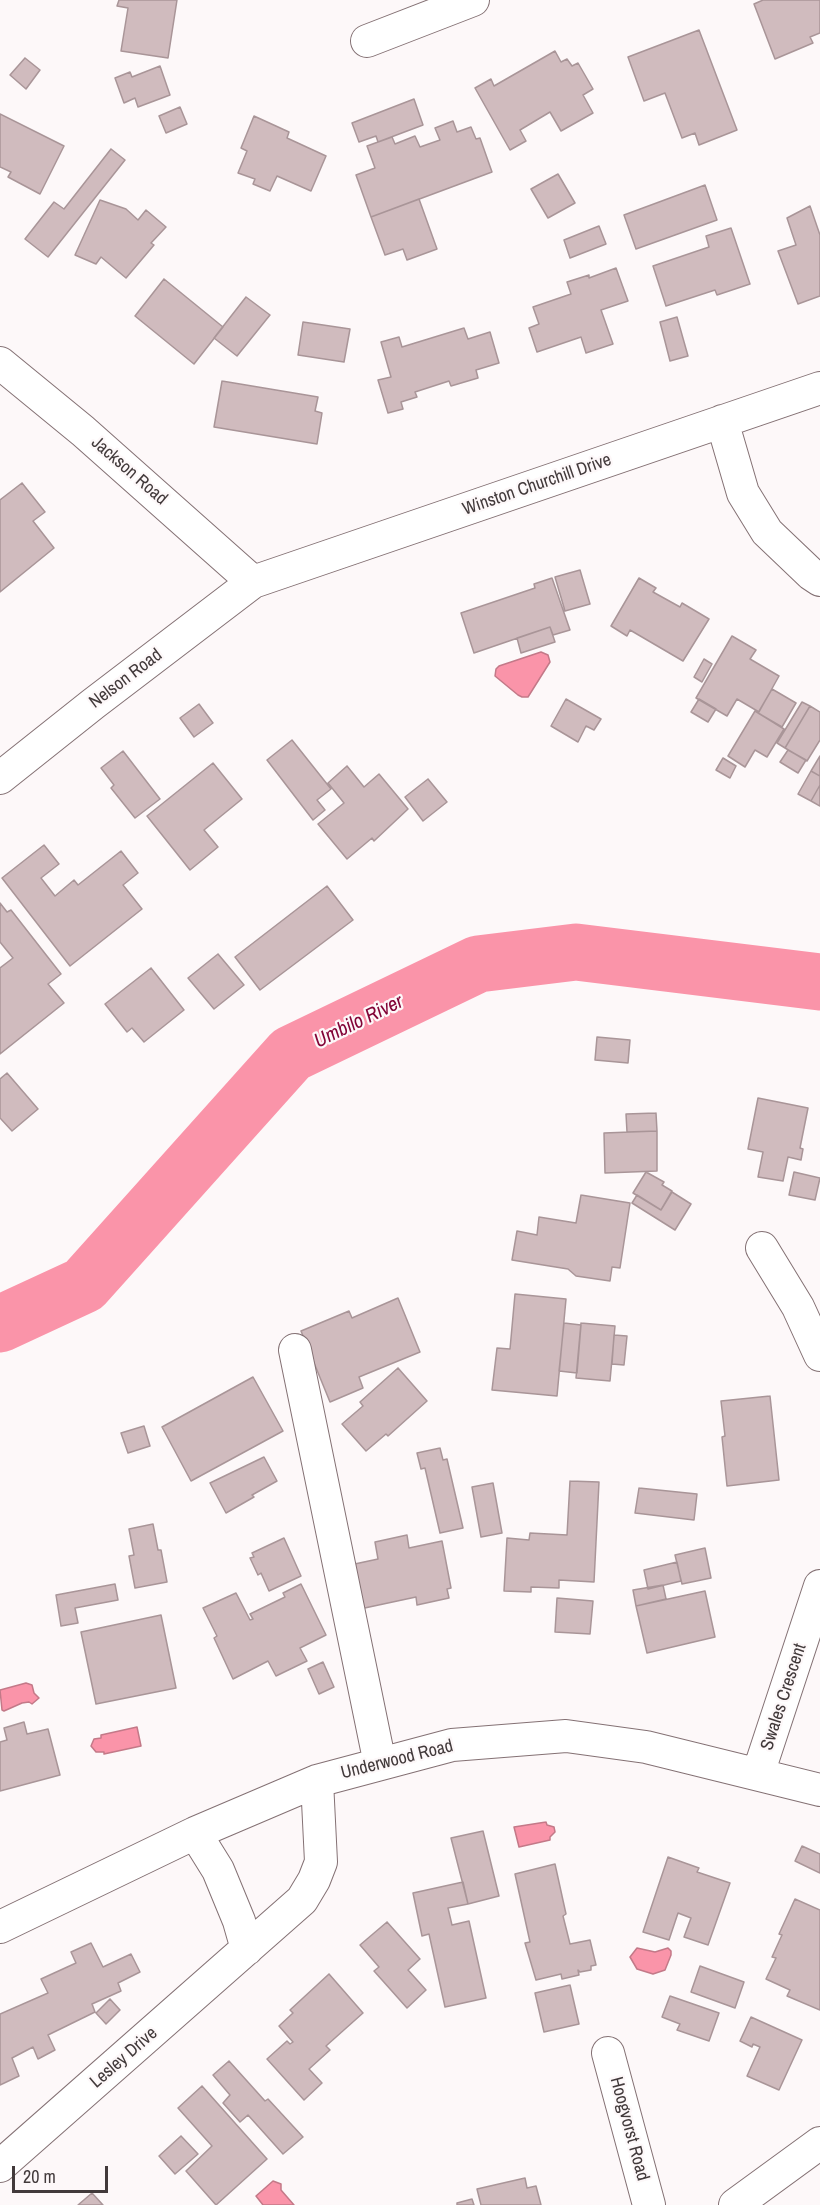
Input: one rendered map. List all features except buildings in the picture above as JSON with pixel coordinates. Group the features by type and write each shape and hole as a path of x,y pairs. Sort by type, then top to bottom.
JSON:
{"street":[{"path":"367,41 473,0"},
{"name":"Jackson Road","path":"0,363 83,431 254,582"},
{"name":"Winston Churchill Drive","path":"254,582 820,388"},
{"path":"722,422 743,494 767,532 820,580"},
{"name":"Nelson Road","path":"0,778 254,582"},
{"path":"762,1248 798,1307 820,1354"},
{"path":"295,1350 380,1764"},
{"name":"Swales Crescent","path":"758,1774 820,1586"},
{"name":"Underwood Road","path":"0,1927 195,1833 317,1781 453,1745 566,1736 646,1747 820,1790"},
{"name":"Lesley Drive","path":"0,2166 248,1950 302,1900 321,1862 317,1781"},
{"path":"195,1833 218,1870 248,1950"},
{"name":"Hoogvorst Road","path":"608,2053 649,2205"},
{"path":"735,2205 820,2143"}],"shaded area":[{"path":"541,652 548,655 550,662 528,697 518,695 495,676 499,666"},
{"path":"26,1683 32,1685 34,1693 39,1698 32,1704 22,1703 2,1710 0,1690"},
{"path":"137,1727 141,1746 104,1754 104,1752 96,1752 91,1746 94,1739 101,1738 101,1735"},
{"path":"546,1822 547,1825 554,1827 555,1832 550,1840 519,1847 514,1827"},
{"path":"637,1948 655,1952 668,1948 671,1955 665,1970 653,1974 637,1969 630,1957"},
{"path":"273,2181 281,2184 281,2190 294,2205 263,2205 256,2196"}],"waterway":[{"name":"Umbilo River","path":"0,1324 84,1285 291,1054 478,964 576,952 820,982"}]}
